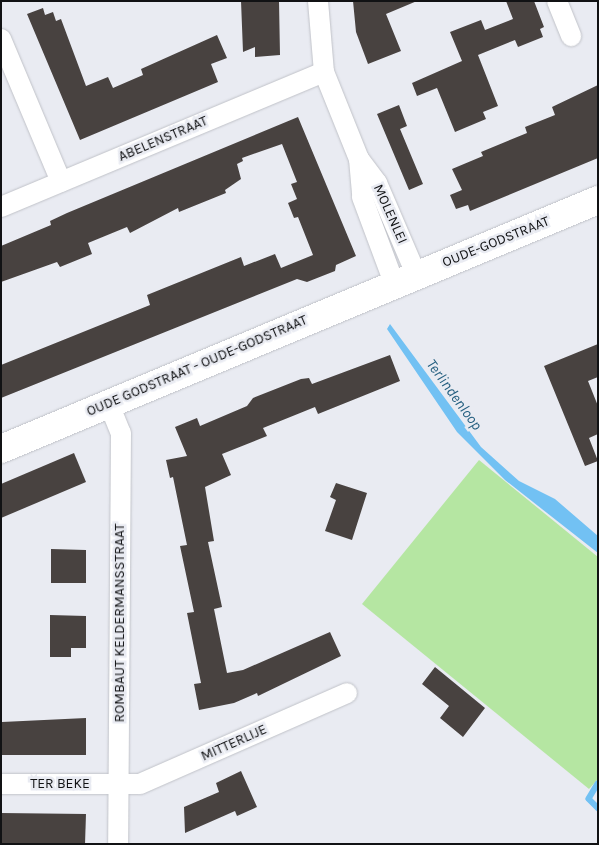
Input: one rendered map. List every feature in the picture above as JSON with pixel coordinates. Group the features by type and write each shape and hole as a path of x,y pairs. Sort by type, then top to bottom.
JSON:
{"street":[{"name":"MOLENLEI","path":"318,1 324,72 359,159 377,183 405,278"},
{"path":"557,1 571,36"},
{"path":"1,40 61,182"},
{"name":"ABELENSTRAAT","path":"1,207 324,72"},
{"name":"OUDE-GODSTRAAT","path":"405,278 598,200"},
{"name":"OUDE GODSTRAAT - OUDE-GODSTRAAT","path":"1,448 405,278"},
{"name":"ROMBAUT KELDERMANSSTRAAT","path":"109,404 121,433 118,844"},
{"name":"MITTERLIJE","path":"118,784 140,784 347,693"},
{"name":"TER BEKE","path":"1,784 118,784"}],"green space":[{"path":"479,460 598,557 598,779 589,789 362,604"}],"water":[{"path":"390,324 481,447 519,481 555,499 598,536 598,553 505,480 457,432 387,329"}],"building":[{"path":"241,1 279,1 280,55 255,57 255,47 243,52"},
{"path":"353,1 417,1 386,14 401,51 368,64 356,32"},
{"path":"506,1 534,1 544,27 540,29 543,37 518,47 515,40 478,55 498,106 483,112 486,119 455,132 437,88 417,96 412,83 462,61 450,32 481,20 485,30 513,19"},
{"path":"43,8 45,15 53,12 56,21 61,19 86,86 108,77 113,88 143,75 141,69 217,35 227,58 211,64 218,82 80,140 27,14"},
{"path":"598,85 598,158 470,211 468,205 456,209 450,195 462,190 452,169 483,156 481,152 527,133 525,127 555,115 552,107"},
{"path":"399,105 407,126 400,129 423,184 409,190 377,114"},
{"path":"298,117 356,256 336,265 335,271 307,282 297,279 1,398 1,365 150,305 147,295 241,257 244,266 275,254 281,268 313,255 298,217 294,218 288,203 297,199 291,184 297,182 282,144 242,158 243,161 237,164 241,179 225,190 226,193 179,212 178,208 130,233 127,227 88,243 92,254 60,267 57,262 1,282 1,246 51,225 50,221 67,213"},
{"path":"598,344 598,377 588,381 598,406 598,434 589,438 598,461 585,466 544,366"},
{"path":"390,355 400,381 318,414 315,407 263,428 267,436 222,454 231,475 205,487 214,541 208,542 222,607 214,609 227,673 243,670 330,632 341,656 258,696 257,693 234,703 199,710 194,684 201,683 187,613 194,612 180,546 187,545 173,477 170,478 166,460 187,456 175,427 197,418 200,426 247,406 253,398 301,379 309,378 312,384"},
{"path":"74,453 86,482 1,518 1,484"},
{"path":"336,483 367,493 352,540 325,531 336,500 330,497"},
{"path":"51,549 86,550 86,583 51,583"},
{"path":"50,615 86,616 86,648 71,648 71,657 50,657"},
{"path":"435,667 485,708 463,737 440,718 449,706 422,684"},
{"path":"86,718 86,755 2,755 2,722"},
{"path":"241,771 257,807 237,816 235,811 185,833 184,807 219,792 216,783"},
{"path":"1,813 86,814 85,844 1,844"}],"waterway":[{"path":"598,784 589,799 598,808"}],"water label":[{"name":"Terlindenloop","path":"454,395"}]}
